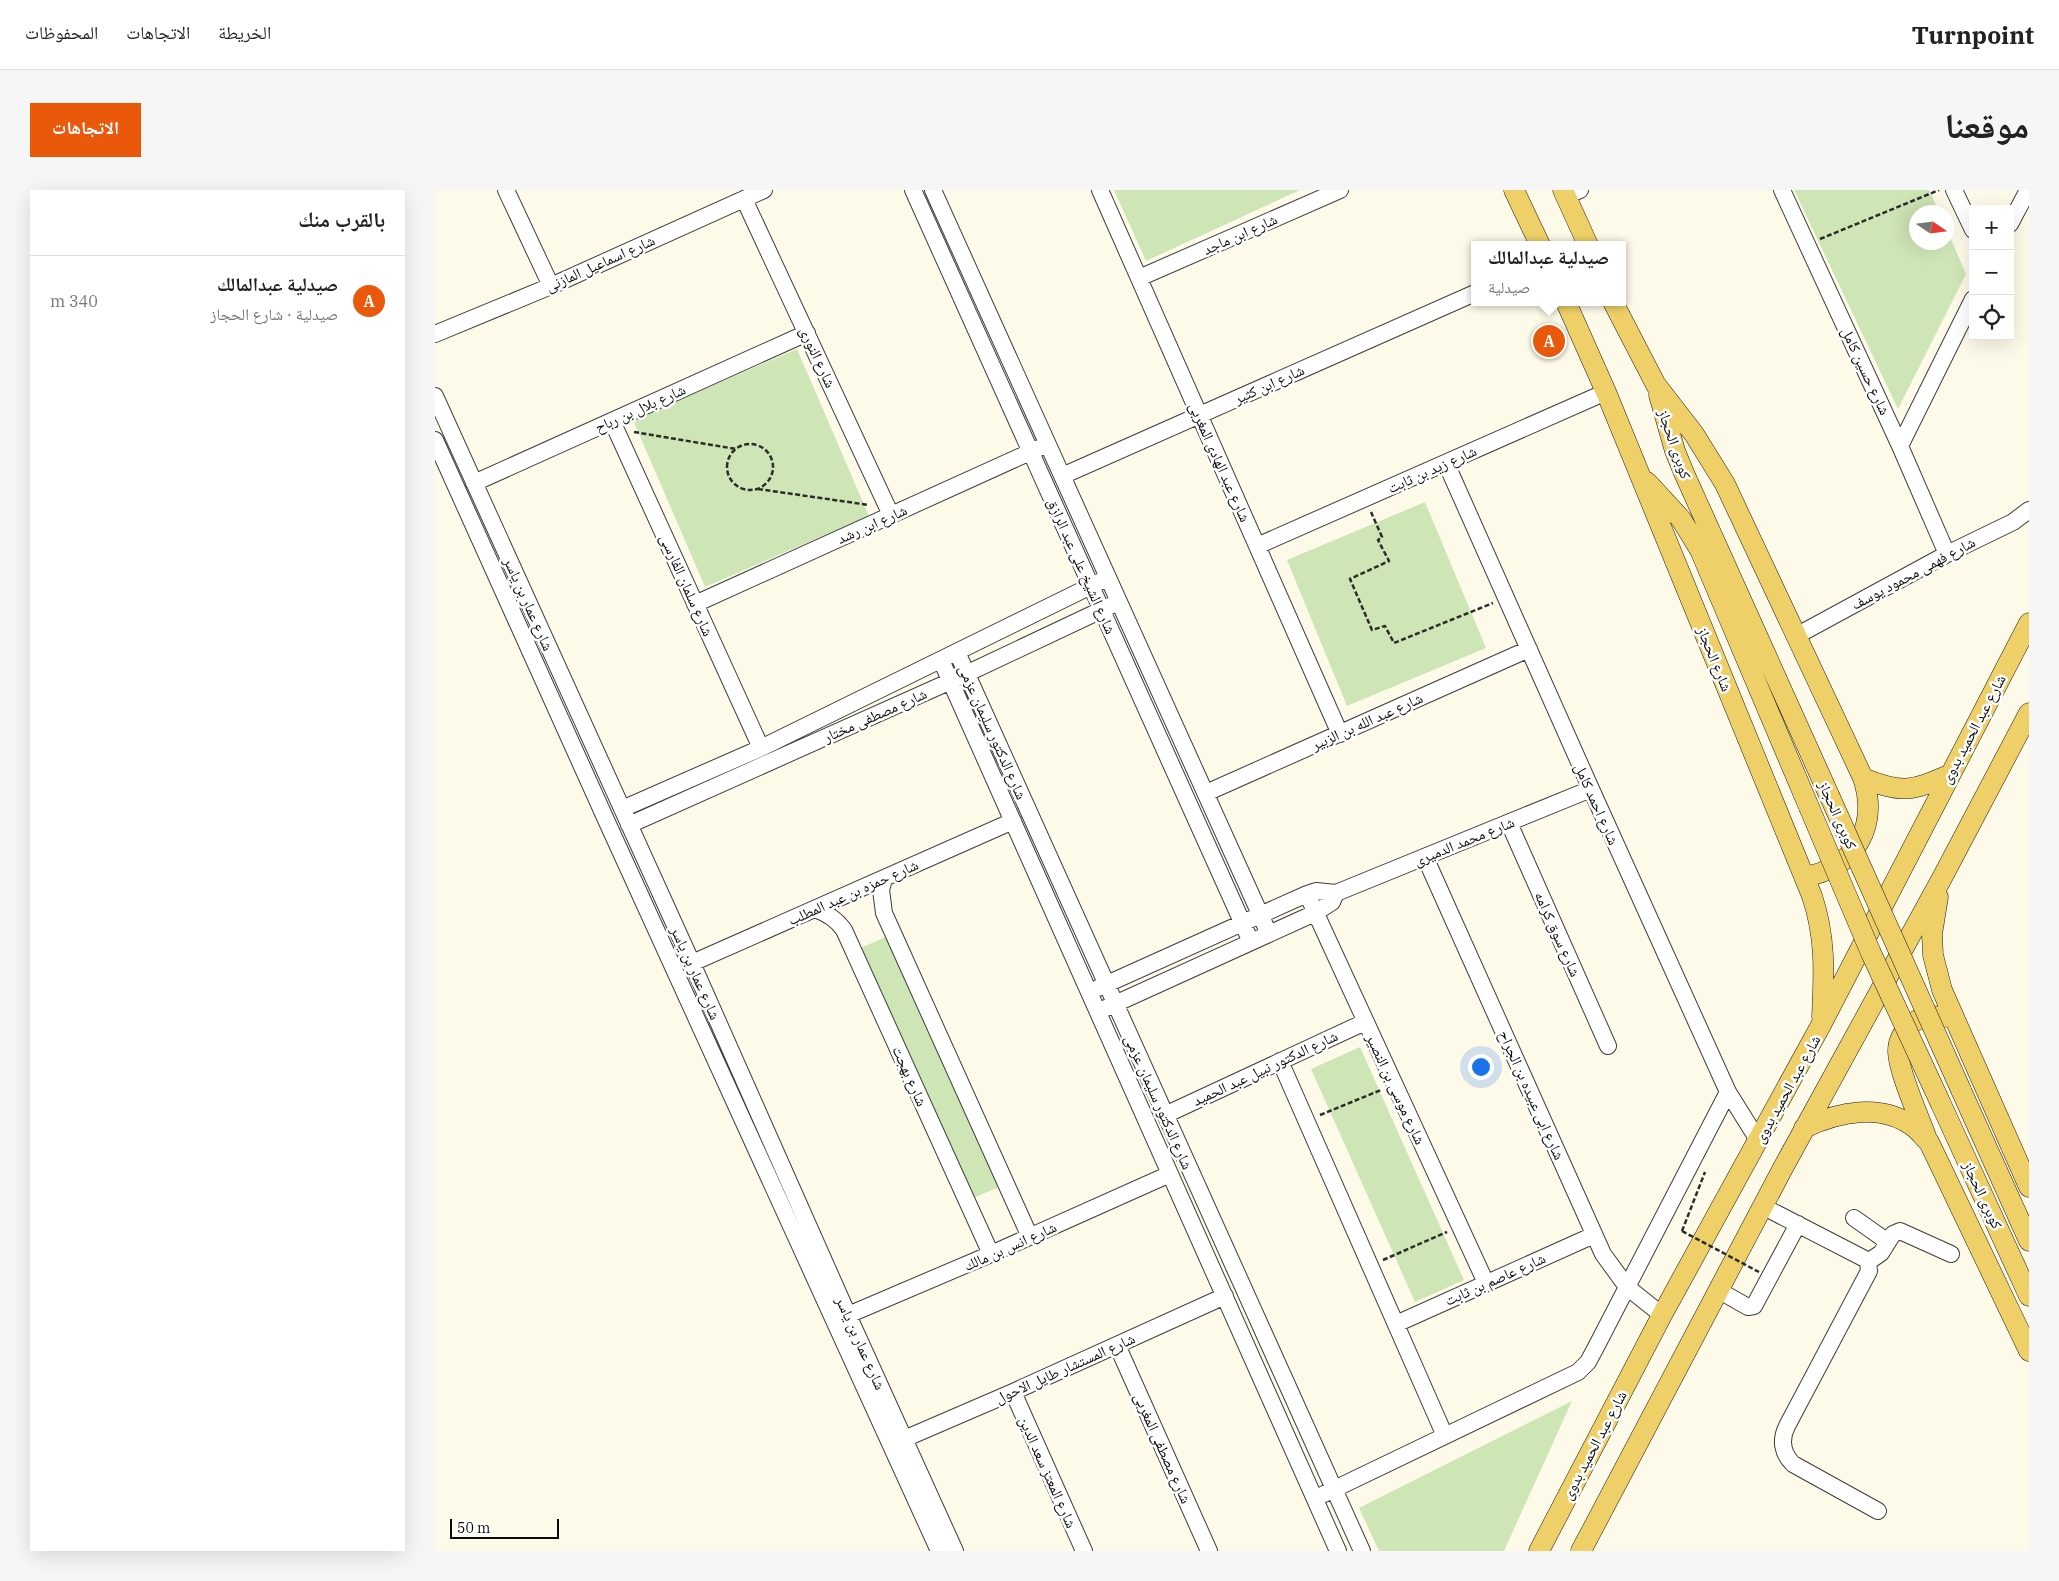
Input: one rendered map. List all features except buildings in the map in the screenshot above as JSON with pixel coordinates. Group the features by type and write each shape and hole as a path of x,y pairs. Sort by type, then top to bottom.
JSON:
{"main road":[{"path":"1514,190 1538,241"},
{"path":"1570,192 1587,241"},
{"name":"شارع الحجاز","path":"1568,306 1606,392 1819,916 1823,936 1824,957 1821,1025"},
{"path":"1615,306 1656,385 1694,434 1725,484 1863,778 1868,798 1868,818 1859,843 1851,854 1829,870 1804,877"},
{"name":"كوبرى الحجاز","path":"1656,385 1675,451 1687,480 2029,1241"},
{"name":"كوبرى الحجاز","path":"1640,475 1677,514 1700,550 1871,953 2029,1296"},
{"name":"شارع عبد الحميد بدوى","path":"1539,1551 1662,1315 1821,1025 2029,623"},
{"path":"1581,1551 1762,1206 1942,878 2029,713"},
{"path":"1863,778 1891,789 1911,789 1949,775"},
{"path":"1942,878 1935,915 1933,954 1942,990 2029,1188"},
{"path":"1955,1022 1937,1016 1921,1018 1908,1028 1900,1042 1899,1059 1929,1142 2029,1351"},
{"path":"1804,1128 1844,1113 1874,1113 1902,1121 1915,1128 1929,1142"}],"street":[{"path":"506,190 551,286"},
{"name":"شارع اسماعيل المازنى","path":"435,334 551,286 763,190"},
{"name":"شارع الشيخ على عبد الرازق","path":"913,190 1251,942"},
{"name":"شارع الشيخ على عبد الرازق","path":"933,190 1269,934"},
{"name":"شارع عبد الهادى المغربى","path":"1100,190 1340,734"},
{"name":"شارع ابن ماجد","path":"1139,278 1322,194 1340,190"},
{"name":"شارع حسين كامل","path":"1782,190 1900,446 1947,554"},
{"path":"1954,190 1969,222"},
{"path":"2014,216 2028,190"},
{"name":"شارع النورى","path":"745,198 890,511"},
{"name":"شارع ابن كثير","path":"1062,476 1471,295"},
{"path":"1900,446 1969,307"},
{"name":"شارع بلال بن رباح","path":"473,483 614,425 807,333"},
{"name":"شارع زيد بن ثابت","path":"1257,546 1606,392"},
{"name":"شارع عمار بن ياسر","path":"435,396 693,963 848,1315 955,1551"},
{"name":"شارع سلمان الفارسى","path":"614,425 761,748"},
{"name":"شارع عمار بن ياسر","path":"435,440 939,1551"},
{"name":"شارع ابن رشد","path":"695,604 890,511 1048,444"},
{"name":"شارع احمد كامل","path":"1446,463 1728,1092 1759,1140"},
{"name":"شارع فهمى محمود يوسف","path":"1796,636 1947,554 2013,522 2029,510"},
{"name":"شارع مصطفى مختار","path":"622,808 761,748 1108,578"},
{"name":"شارع مصطفى مختار","path":"629,825 967,674 1119,602"},
{"name":"شارع عبد الله بن الزبير","path":"1206,793 1529,649"},
{"name":"شارع الدكتور سليمان عزمى","path":"957,652 1362,1551"},
{"name":"شارع الدكتور سليمان عزمى","path":"941,660 1338,1551"},
{"name":"شارع محمد الدميرى","path":"1089,992 1307,894 1316,891 1336,893 1591,789"},
{"name":"شارع حمزه بن عبد المطلب","path":"693,963 1013,821"},
{"name":"شارع سوق كرامه","path":"1509,823 1608,1046"},
{"name":"شارع ابى عبيده بن الجراح","path":"1425,857 1595,1235 1614,1271 1627,1287 1662,1315"},
{"path":"884,878 881,890 884,913 1030,1237"},
{"name":"شارع محمد الدميرى","path":"1098,1012 1315,913 1332,902 1336,893"},
{"name":"شارع موسى بن النصير","path":"1307,894 1486,1284"},
{"name":"شارع بهجت","path":"815,909 827,913 837,920 844,930 991,1254"},
{"name":"شارع الدكتور نبيل عبد الحميد","path":"1165,1115 1365,1022"},
{"path":"1280,1061 1445,1436"},
{"path":"1315,1499 1578,1372 1588,1362 1595,1350 1728,1092"},
{"name":"شارع انس بن مالك","path":"848,1315 1171,1174"},
{"path":"1762,1206 1868,1262 1869,1271 1787,1426 1782,1439 1785,1453 1793,1464 1878,1511"},
{"path":"1854,1218 1888,1242"},
{"path":"1718,1290 1748,1307 1754,1306 1798,1224"},
{"path":"1868,1262 1878,1256 1893,1234 1899,1231 1951,1254"},
{"name":"شارع عاصم بن ثابت","path":"1396,1324 1595,1235"},
{"name":"شارع المستشار طايل الاحول","path":"904,1439 1225,1296"},
{"name":"شارع مصطفى المغربى","path":"1117,1345 1209,1551"},
{"name":"شارع المعتز سعد الدين","path":"1013,1392 1084,1551"}],"path":[{"path":"1807,244 1939,190"},
{"path":"614,425 736,449"},
{"path":"758,489 769,480 773,466 772,459 768,453 757,445 743,445 736,449 728,460 728,474 737,486 751,490 758,489 890,511"},
{"path":"1365,499 1382,537 1379,540 1389,560 1351,579 1372,630 1385,626 1394,642 1506,598"},
{"path":"1306,1121 1394,1084"},
{"path":"1698,1189 1682,1231 1759,1272"},
{"path":"1370,1266 1460,1226"}],"green space":[{"path":"1114,190 1300,190 1146,261"},
{"path":"1794,190 1929,190 1936,205 1909,205 1909,250 1954,250 1954,246 1966,274 1898,409"},
{"path":"797,349 869,516 705,587 633,420"},
{"path":"1425,502 1486,648 1347,706 1287,560"},
{"path":"891,935 999,1187 969,1200 860,948"},
{"path":"1360,1047 1464,1280 1415,1302 1311,1069"},
{"path":"1572,1401 1504,1551 1379,1551 1359,1508"}],"place":[{"name":"صيدلية عبدالمالك","path":"1549,341"}]}
